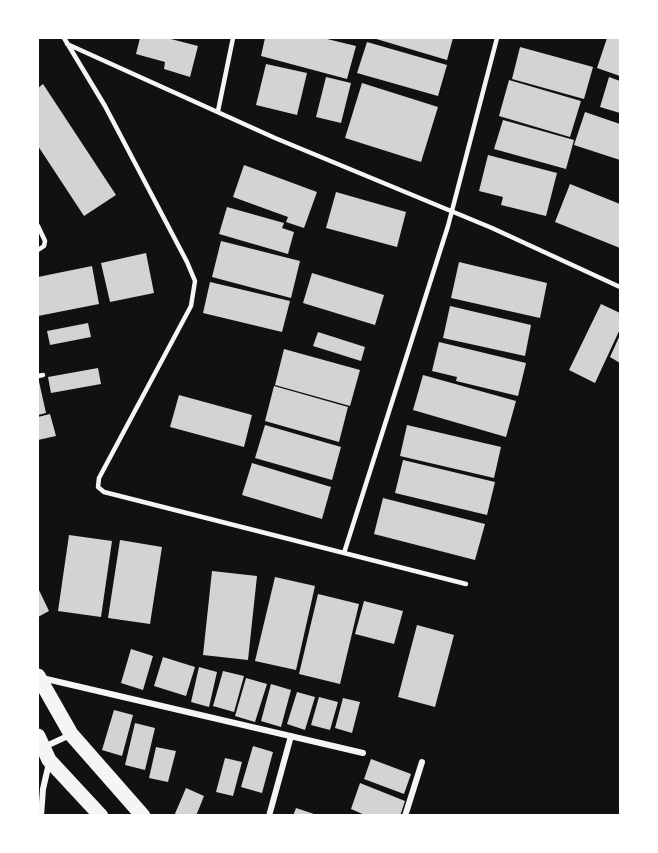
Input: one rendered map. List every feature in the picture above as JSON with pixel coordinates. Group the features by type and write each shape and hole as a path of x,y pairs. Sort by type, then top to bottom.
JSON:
{"main road":[{"path":"38,677 70,735 144,816"},
{"path":"42,748 101,816"}],"street":[{"path":"38,677 363,753"},
{"path":"41,816 42,748 70,735"},
{"path":"269,816 291,736"},
{"path":"405,816 422,762"}],"lane":[{"path":"64,38 105,106 195,281 191,306 99,478 98,487 104,492 466,584"},
{"path":"219,111 233,38"},
{"path":"344,553 452,212 497,38"},
{"path":"67,44 219,111 274,138 452,212 621,288"},
{"path":"38,226 45,242 38,250"}],"building":[{"path":"140,38 167,38 198,46 190,77 164,69 165,62 136,54"},
{"path":"265,38 323,38 356,46 347,79 261,56"},
{"path":"373,38 453,38 447,60"},
{"path":"607,38 620,38 620,76 597,68"},
{"path":"367,42 447,65 438,96 357,73"},
{"path":"520,47 593,67 584,99 512,79"},
{"path":"266,64 307,73 297,115 256,105"},
{"path":"326,77 351,83 341,123 316,117"},
{"path":"609,77 620,81 620,113 600,107"},
{"path":"509,80 581,101 570,137 499,116"},
{"path":"362,83 438,107 421,162 345,138"},
{"path":"43,84 116,195 84,216 38,146 38,88"},
{"path":"585,112 620,124 620,160 574,145"},
{"path":"503,120 574,140 566,169 494,149"},
{"path":"488,155 557,173 546,216 501,205 503,197 479,191"},
{"path":"244,165 317,192 304,228 286,222 288,217 233,197"},
{"path":"570,184 620,204 620,248 555,222"},
{"path":"336,192 406,212 397,247 326,228"},
{"path":"227,207 284,223 282,228 294,232 288,254 219,234"},
{"path":"221,241 300,261 291,298 212,277"},
{"path":"146,253 154,293 110,302 101,263"},
{"path":"459,262 547,283 540,318 451,298"},
{"path":"92,266 99,304 38,316 38,277"},
{"path":"312,273 384,295 375,325 303,303"},
{"path":"210,282 290,301 282,332 203,313"},
{"path":"601,304 620,313 620,329 595,383 569,370"},
{"path":"450,306 531,325 525,356 443,338"},
{"path":"88,323 91,337 50,345 47,331"},
{"path":"318,332 365,347 361,361 313,346"},
{"path":"620,335 620,363 610,357"},
{"path":"439,342 526,363 518,396 456,381 457,377 432,371"},
{"path":"284,349 360,370 350,406 275,385"},
{"path":"98,368 101,384 51,393 48,377"},
{"path":"423,375 516,401 506,437 413,410"},
{"path":"38,377 46,413 38,415"},
{"path":"274,386 348,407 339,442 265,421"},
{"path":"179,395 252,415 244,447 170,427"},
{"path":"50,414 56,436 38,440 38,417"},
{"path":"265,425 341,447 332,480 255,458"},
{"path":"407,425 501,447 494,478 400,456"},
{"path":"403,460 495,482 487,515 395,493"},
{"path":"252,463 331,487 322,519 242,495"},
{"path":"383,498 485,524 475,560 374,534"},
{"path":"69,535 112,541 101,617 58,611"},
{"path":"120,540 162,547 150,624 108,618"},
{"path":"212,571 257,576 248,660 203,655"},
{"path":"275,577 315,586 296,670 255,661"},
{"path":"38,588 49,611 38,617"},
{"path":"318,594 359,604 340,684 299,674"},
{"path":"364,601 403,611 394,644 355,634"},
{"path":"417,625 454,635 435,707 398,697"},
{"path":"131,649 153,656 143,690 121,683"},
{"path":"163,657 195,667 186,696 154,686"},
{"path":"199,667 217,672 209,707 191,702"},
{"path":"223,671 244,676 234,712 213,706"},
{"path":"246,678 267,684 255,722 235,716"},
{"path":"271,684 291,690 281,727 261,721"},
{"path":"297,692 315,697 305,730 287,724"},
{"path":"319,697 338,702 330,730 311,725"},
{"path":"343,698 360,702 352,733 335,728"},
{"path":"114,710 133,715 122,756 102,750"},
{"path":"135,723 155,728 145,770 125,765"},
{"path":"253,746 273,752 262,793 241,787"},
{"path":"156,747 176,751 168,782 149,778"},
{"path":"225,758 242,762 233,796 216,792"},
{"path":"371,759 411,774 404,794 364,779"},
{"path":"360,783 405,801 400,816 367,816 351,809"},
{"path":"186,788 204,796 196,816 174,816"},
{"path":"296,808 317,815 317,816 293,816"}]}
